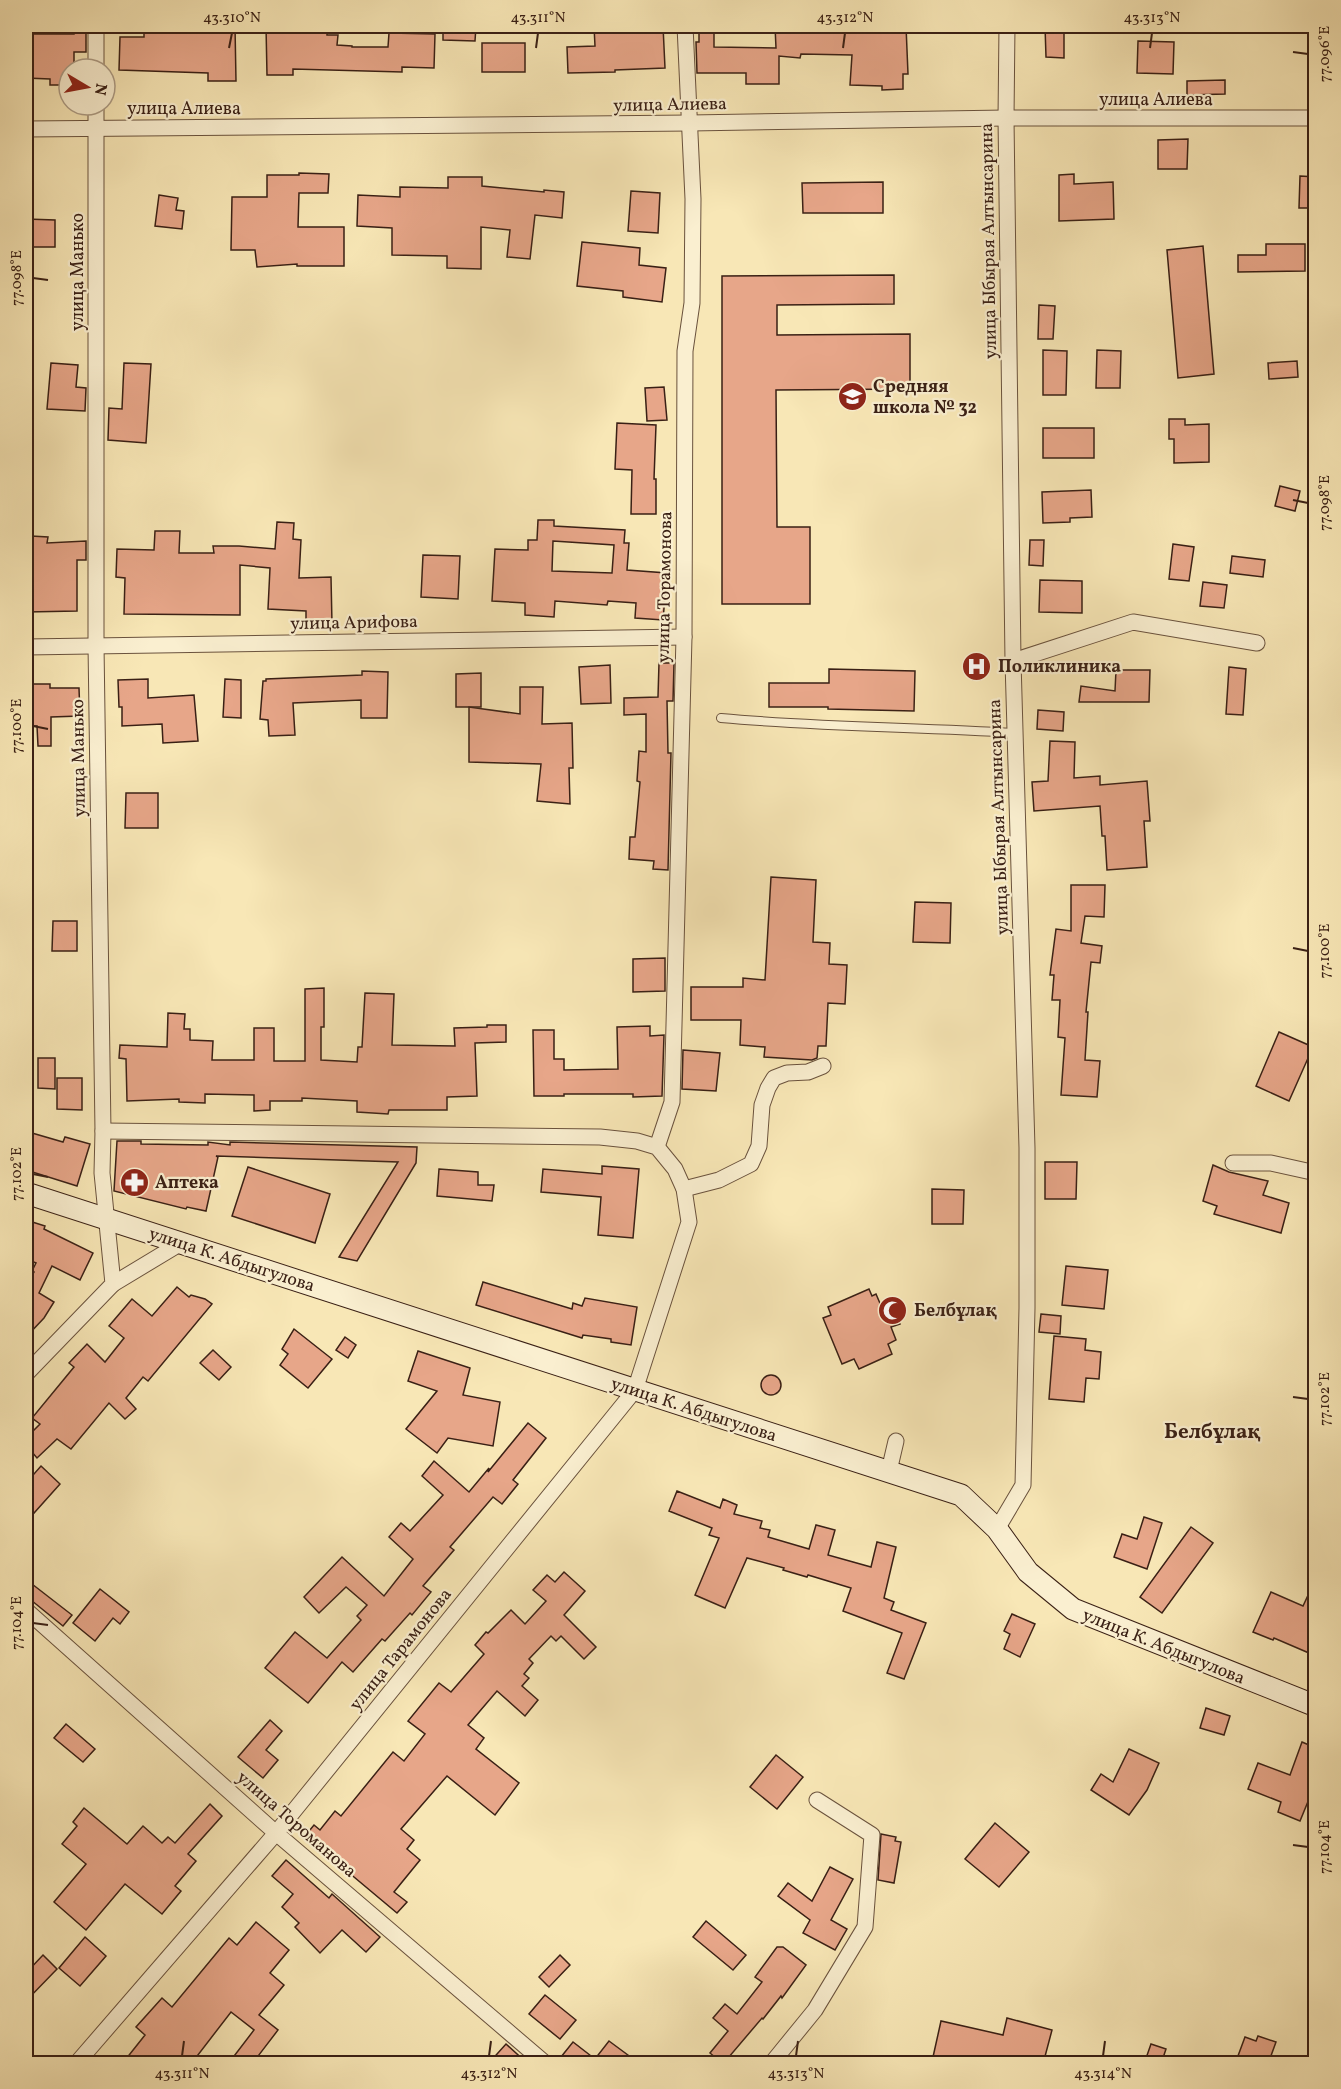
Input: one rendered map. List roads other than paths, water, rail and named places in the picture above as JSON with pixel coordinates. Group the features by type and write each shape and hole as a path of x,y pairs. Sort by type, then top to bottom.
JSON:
{"street":[{"path":"96,26 96,57"},
{"name":"улица Торамонова","path":"657,1147 672,1102 684,637 685,351 692,303 693,199 685,26"},
{"name":"улица Ыбырая Алтынсарина","path":"997,1529 1023,1485 1027,1308 1028,1148 1013,661 1006,118 1007,26"},
{"name":"улица Манько","path":"97,117 96,645 102,1173 113,1284"},
{"name":"улица Алиева","path":"26,129 1006,118 1316,118"},
{"path":"1013,661 1132,622 1257,643"},
{"name":"улица Арифова","path":"26,646 684,637"},
{"path":"103,1131 600,1137 638,1141 657,1147 675,1169 684,1189 719,1180 751,1164 759,1146 762,1105 774,1078 788,1073 808,1072 823,1066"},
{"path":"1233,1163 1271,1163 1316,1173"},
{"name":"улица Тарамонова","path":"76,2064 276,1833 635,1390 689,1222 684,1189"},
{"name":"улица К. Абдыгулова","path":"26,1193 962,1495 997,1529 1028,1572 1073,1609 1316,1706"},
{"path":"26,1374 113,1284 181,1243"},
{"path":"889,1472 896,1441"},
{"name":"улица Тороманова","path":"26,1610 276,1833 546,2064"},
{"path":"771,2064 815,2010 865,1927 872,1835 817,1800"}],"lane":[{"path":"722,718 785,724 914,727 1015,733"}],"place":[{"name":"Средняя школа № 32","path":"852,396"},
{"name":"Поликлиника","path":"977,666"},
{"name":"Аптека","path":"134,1182"},
{"name":"Белбұлақ","path":"893,1310"}],"district":[{"name":"Белбұлақ","path":"1212,1431"}]}
